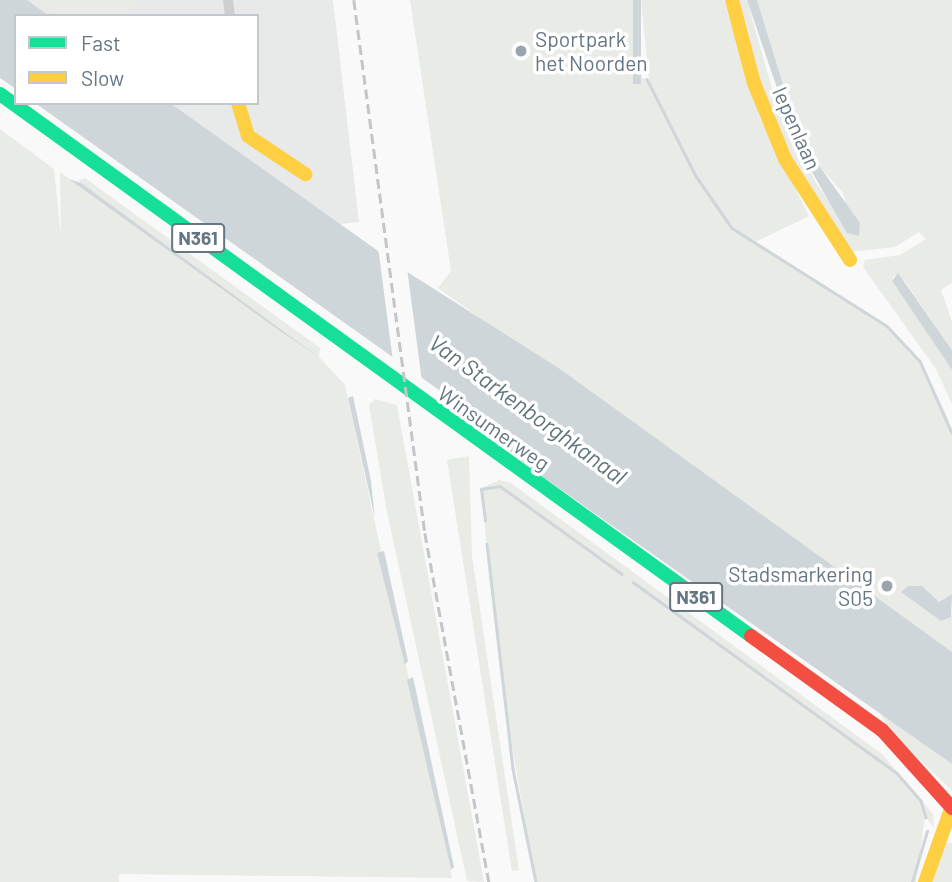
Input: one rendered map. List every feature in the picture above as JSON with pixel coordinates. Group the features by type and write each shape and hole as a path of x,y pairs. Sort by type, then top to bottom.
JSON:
{"main road":[{"name":"Iepenlaan","path":"732,0 754,83 781,150 808,204 850,260"},
{"name":"Winsumerweg","path":"15,105 882,730 952,807"},
{"path":"239,105 248,136 305,174"},
{"path":"925,882 952,807"}],"shaded area":[{"path":"19,0 333,0 359,222 332,225 165,105 259,105 259,14 37,14"},
{"path":"37,0 136,0 126,14 56,14"},
{"path":"410,0 633,0 639,77 649,80 641,0 724,0 761,120 809,216 753,243 887,326 920,361 945,412 952,433 952,594 939,602 908,586 951,617 952,608 952,652 438,288 451,271"},
{"path":"735,0 747,0 773,92 816,183 855,236 843,193 820,167 791,110 757,0 952,0 952,283 941,290 952,321 952,350 904,280 894,275 892,281 952,370 952,404 936,369 863,267 865,260 900,255 926,239 919,232 895,247 849,252 819,212 768,110"},
{"path":"0,129 54,169 61,236 60,172 315,356 78,181 85,178 320,348 319,357 345,385 452,878 119,874 119,882 0,882"},
{"path":"375,399 397,405 484,882 467,881 387,512 369,405"},
{"path":"469,456 472,556 519,870 512,871 447,460"},
{"path":"499,480 511,483 882,754 933,814 934,828 925,816 916,882 536,882 503,696 487,555 482,488"},
{"path":"878,710 952,764 952,791 891,732"},
{"path":"944,843 952,843 952,882 929,882"}],"water":[{"path":"0,0 27,0 46,14 14,14 14,88 0,78"},
{"path":"633,0 641,0 641,84 633,84"},
{"path":"747,0 757,0 791,110 820,167 860,223 859,236 847,233 796,144"},
{"name":"Van Starkenborghkanaal","path":"38,105 173,105 409,273 560,369 952,652 952,764 530,468 439,390"},
{"path":"69,179 81,183 317,356 280,331"},
{"path":"898,273 952,350 952,370 892,281"},
{"path":"353,396 371,481 375,518 348,398"},
{"path":"384,551 408,661 405,665 377,553"},
{"path":"908,586 922,586 939,602 952,594 951,617 941,621 901,592"},
{"path":"413,677 454,867 451,870 407,680"}],"pier":[{"path":"378,247 407,268 422,382 393,361"}],"waterway":[{"path":"647,79 696,176 732,228 887,326 920,361 952,433"},
{"path":"485,521 481,489 500,486 622,574"},
{"path":"487,544 513,769 536,882"},
{"path":"633,582 897,773 921,801 926,817"},
{"path":"912,882 927,831"}],"railway":[{"path":"354,0 425,533 489,882"}],"traffic: fast":[{"path":"0,94 14,104"},
{"path":"15,105 751,636"}],"traffic: slow":[{"path":"732,0 754,83 785,159 850,260"},
{"path":"239,105 248,136 305,174"},
{"path":"925,882 952,806"}],"traffic: jam":[{"path":"751,636 882,730 952,808"}],"place":[{"name":"Sportpark het Noorden","path":"521,51"},
{"name":"Stadsmarkering S05","path":"887,586"}]}
